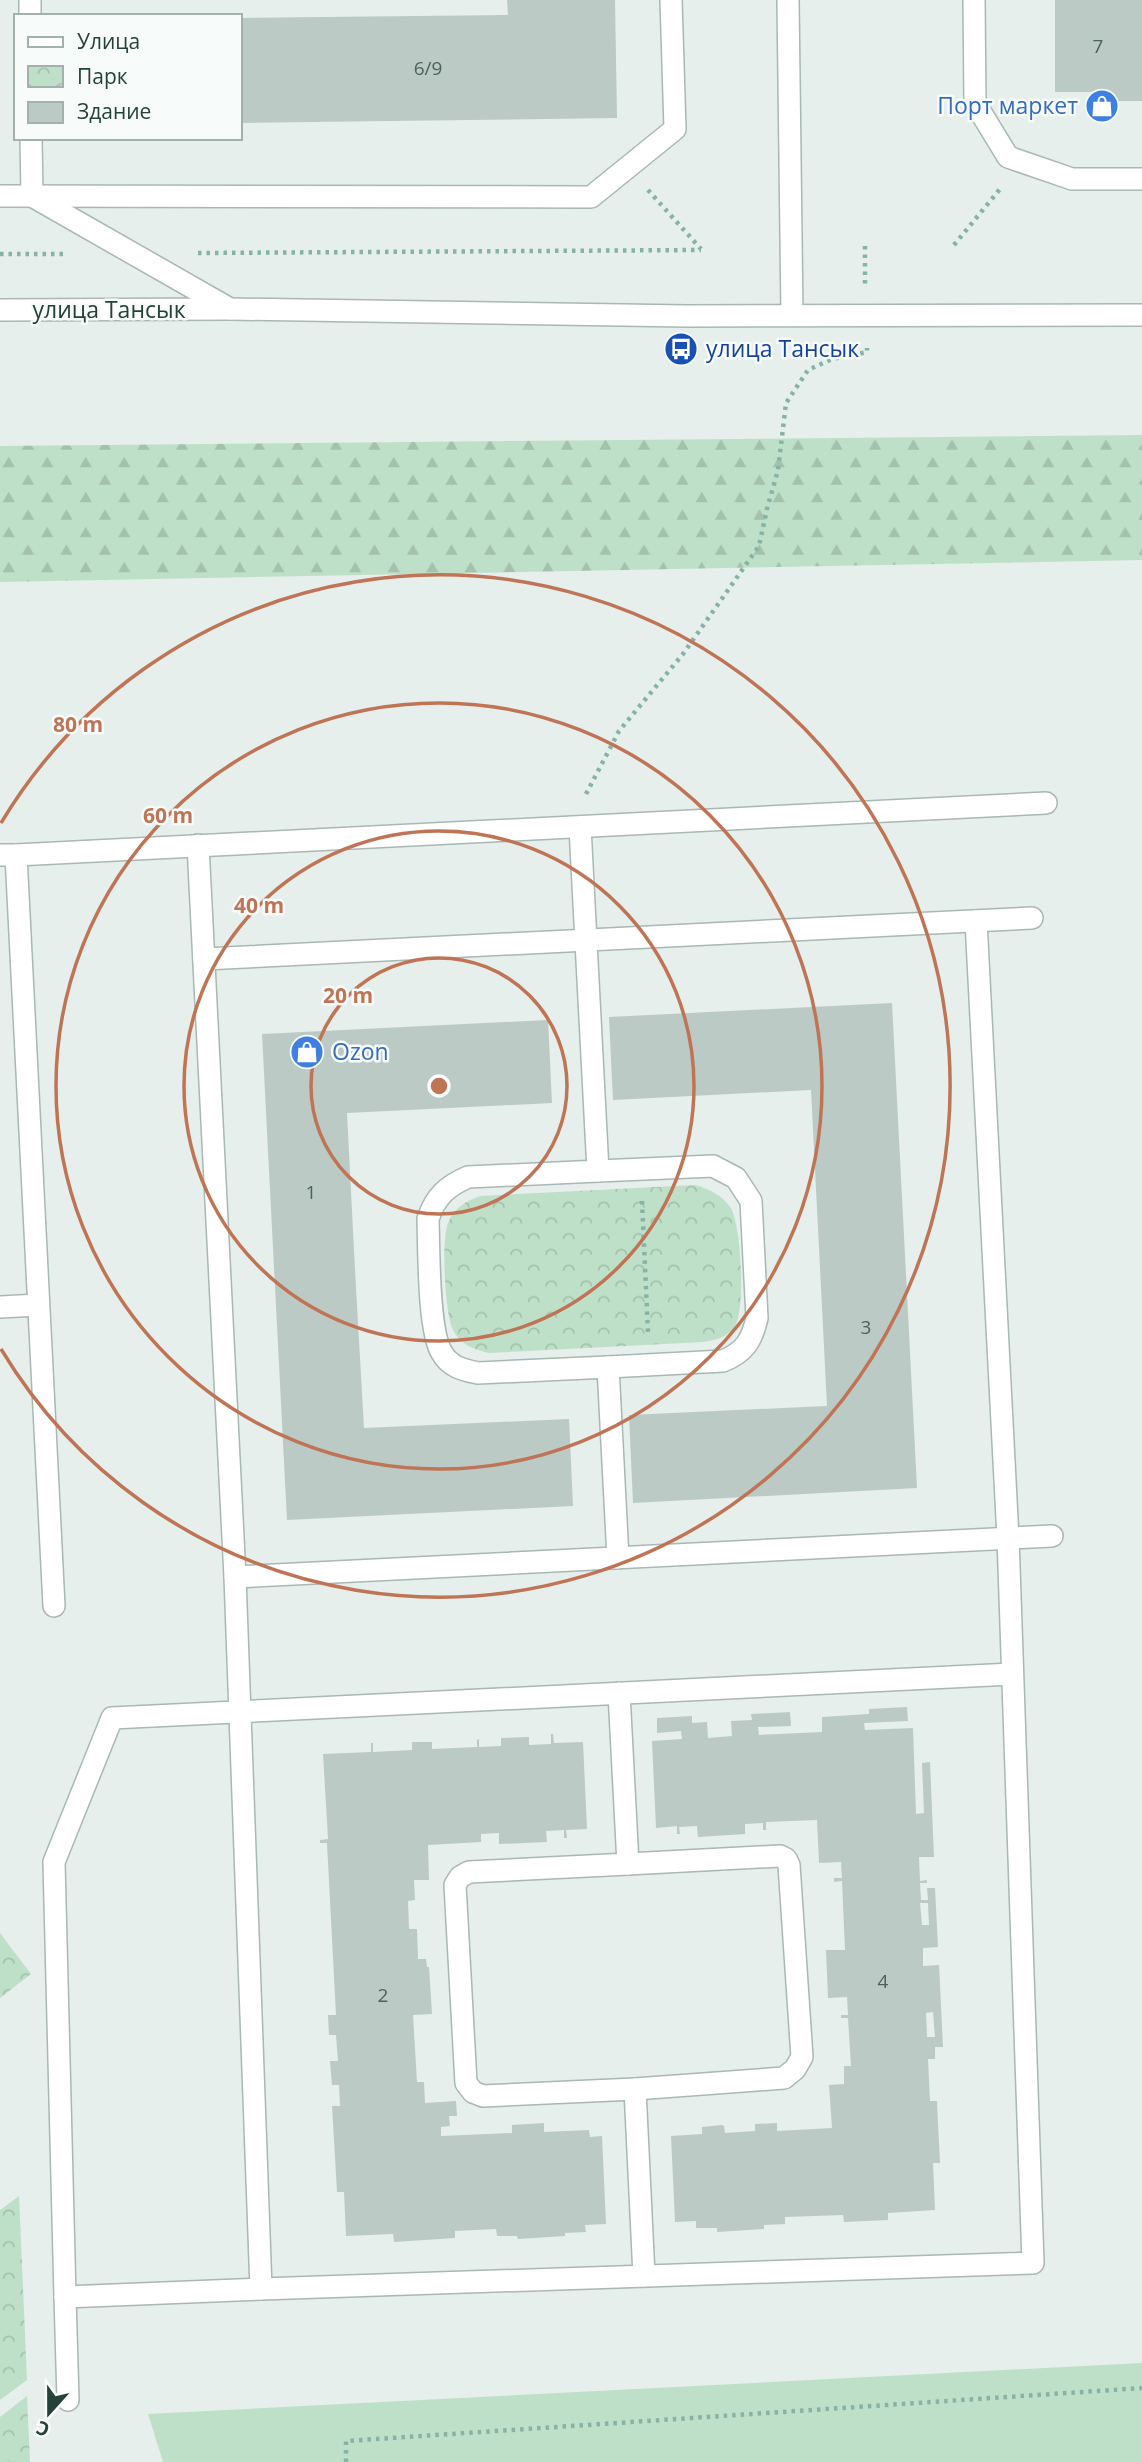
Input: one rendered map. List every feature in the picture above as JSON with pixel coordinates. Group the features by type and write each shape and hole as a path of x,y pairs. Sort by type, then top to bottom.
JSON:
{"street":[{"path":"0,196 592,197 675,129 671,0"},
{"path":"788,0 792,315"},
{"path":"974,0 975,103 1008,157 1072,179 1142,179"},
{"path":"31,140 32,196"},
{"path":"32,196 230,309"},
{"name":"улица Тансык","path":"0,310 230,309 687,316 1142,315"},
{"path":"54,1606 38,1305 8,855 1046,803"},
{"path":"580,827 598,1171"},
{"path":"198,845 235,1577 261,2289"},
{"path":"204,960 1032,918"},
{"path":"65,2297 1033,2263 1008,1538 976,921"},
{"path":"713,1166 736,1178 745,1188 751,1201 757,1318 748,1345 737,1355 723,1361 478,1373 463,1370 450,1363 440,1352 434,1333 428,1219 440,1194 452,1184 468,1177 598,1171 713,1166"},
{"path":"0,1307 38,1305"},
{"path":"608,1367 618,1558"},
{"path":"235,1577 1052,1536"},
{"path":"68,2400 54,1862 112,1718 1012,1674"},
{"path":"619,1693 628,1864"},
{"path":"780,1856 786,1859 789,1865 802,2057 795,2069 784,2078 635,2089 483,2096 473,2092 466,2083 455,1885 460,1877 469,1872 780,1856"},
{"path":"635,2089 644,2276"}],"path":[{"path":"954,245 1022,162"},
{"path":"186,253 701,250 628,167"},
{"path":"0,254 65,254"},
{"path":"580,827 586,793 620,731 683,654 759,546 778,470 786,403 808,370 832,359 867,352"},
{"path":"640,1169 650,1364"},
{"path":"346,2462 346,2441 1142,2388"}],"green space":[{"path":"1142,435 1142,560 0,582 0,446"},
{"path":"695,1185 724,1199 731,1208 737,1232 741,1267 740,1302 735,1326 725,1336 703,1342 489,1353 468,1346 456,1335 448,1309 445,1244 448,1223 457,1209 465,1203 480,1196"},
{"path":"0,1933 31,1974 0,1998"},
{"path":"19,2196 27,2380 0,2400 0,2210"},
{"path":"1142,2363 1142,2462 163,2462 148,2414"},
{"path":"27,2396 30,2462 0,2462 0,2417"}],"building":[{"path":"507,0 615,0 617,118 242,123 242,18 508,15"},
{"path":"1055,0 1142,0 1142,101 1106,101 1106,92 1055,92"},
{"path":"892,1003 917,1488 633,1503 629,1415 827,1406 811,1090 613,1100 609,1017"},
{"path":"548,1020 552,1103 347,1113 355,1270 364,1428 569,1419 573,1506 287,1520 262,1034"},
{"path":"907,1707 908,1721 864,1723 865,1730 913,1728 916,1814 924,1813 922,1763 930,1762 934,1857 919,1857 920,1881 927,1880 927,1883 920,1883 921,1900 928,1900 927,1888 935,1888 938,1947 923,1948 923,1966 939,1965 943,2047 935,2047 935,2059 928,2059 930,2101 937,2101 940,2163 933,2163 935,2210 888,2213 888,2220 844,2222 843,2215 785,2217 785,2224 764,2225 764,2229 717,2232 717,2228 696,2228 696,2221 675,2222 671,2136 702,2134 702,2127 722,2125 725,2133 755,2131 755,2124 777,2123 777,2131 832,2128 829,2085 844,2084 844,2066 851,2066 848,2018 841,2018 841,2015 848,2015 847,1997 828,1998 826,1950 845,1950 842,1881 834,1882 834,1878 842,1878 841,1862 819,1863 817,1820 766,1822 766,1830 763,1830 763,1823 745,1824 745,1834 698,1837 697,1826 679,1827 680,1834 677,1834 677,1826 656,1828 652,1741 682,1739 681,1731 657,1733 657,1718 692,1716 692,1723 707,1722 708,1738 732,1736 731,1721 752,1720 751,1714 790,1712 791,1726 758,1727 759,1735 822,1732 822,1717 869,1714 869,1709","holes":["920,1903 928,1903 929,1925 922,1925","933,2012 935,2037 927,2037 926,2013"]},
{"path":"551,1734 554,1743 583,1742 587,1829 566,1830 567,1838 564,1838 564,1830 546,1831 547,1842 499,1844 499,1833 481,1834 481,1842 428,1845 429,1880 414,1880 415,1900 408,1901 409,1929 417,1929 418,1959 426,1959 429,1967 432,2014 413,2015 417,2082 424,2082 425,2103 456,2101 457,2116 449,2116 450,2126 441,2127 441,2136 512,2133 512,2125 544,2123 544,2132 589,2130 590,2137 602,2136 606,2224 585,2225 586,2232 565,2233 565,2236 518,2239 517,2236 497,2236 496,2229 455,2231 455,2238 394,2242 393,2234 346,2236 344,2192 337,2192 332,2106 340,2106 339,2085 332,2085 330,2061 338,2061 336,2035 329,2035 328,2015 336,2015 327,1843 320,1843 320,1840 328,1839 323,1754 371,1752 371,1743 373,1752 412,1750 412,1742 432,1742 432,1749 477,1747 479,1739 479,1747 501,1746 501,1738 529,1737 529,1745 551,1744"}],"place":[{"name":"Порт маркет","path":"1102,106"},
{"name":"улица Тансык","path":"681,349"},
{"name":"Ozon","path":"307,1052"}]}
